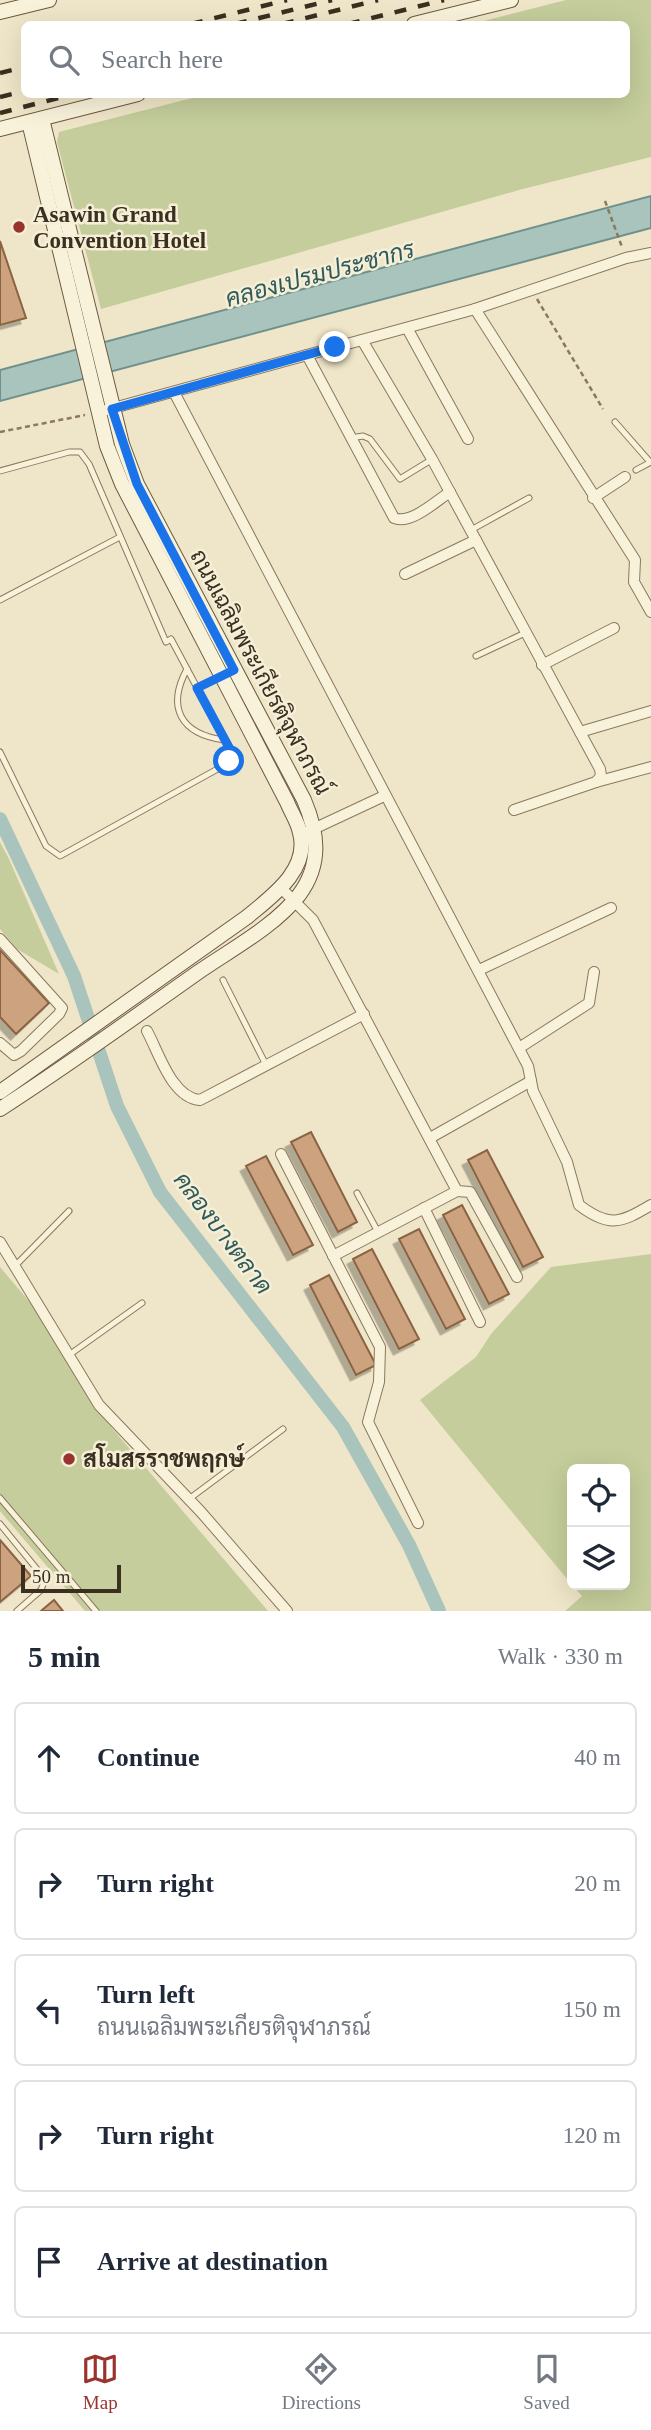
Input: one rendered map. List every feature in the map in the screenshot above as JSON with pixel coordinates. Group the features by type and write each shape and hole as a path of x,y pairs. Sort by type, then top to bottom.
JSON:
{"street":[{"path":"0,12 49,0"},
{"path":"426,21 511,0"},
{"path":"0,129 122,98"},
{"name":"ถนนเฉลิมพระเกียรติจุฬาภรณ์","path":"0,1109 55,1065 140,1004 247,918 281,888 301,856 301,834 287,802 122,484 85,314 35,120"},
{"path":"104,404 175,394 258,367 475,309 651,253"},
{"path":"475,309 635,560 634,582 651,612"},
{"path":"407,328 468,439"},
{"path":"362,340 432,458 600,769 601,776 596,782"},
{"path":"307,355 394,518 402,520 411,517 450,492"},
{"path":"175,394 528,1066 540,1109 567,1162 579,1205 604,1220 623,1221 651,1205"},
{"name":"ถนนเฉลิมพระเกียรติจุฬาภรณ์","path":"104,404 137,484 304,800 316,828 315,862 294,899 258,930 140,1004"},
{"path":"593,498 625,477"},
{"path":"405,574 473,535"},
{"path":"542,665 614,628"},
{"path":"580,732 651,711"},
{"path":"514,810 596,782 651,767"},
{"path":"301,834 384,796"},
{"path":"281,888 313,920 457,1191"},
{"path":"479,970 611,908"},
{"path":"0,939 62,1008 60,1014 14,1055 0,1043"},
{"path":"519,1048 589,1003 594,972"},
{"path":"147,1031 179,1090 189,1099 200,1100 364,1014"},
{"name":"ถนนเฉลิมพระเกียรติจุฬาภรณ์","path":"0,1092 55,1065"},
{"path":"430,1138 531,1082"},
{"path":"281,1154 380,1348 378,1390 368,1422 370,1432 418,1523"},
{"path":"333,1256 457,1191 470,1192 517,1277"},
{"path":"424,1208 480,1322"},
{"path":"0,1242 99,1405 189,1499 288,1611"}],"lane":[{"path":"615,422 650,462 636,470"},
{"path":"350,438 363,436 370,439 400,480 432,458"},
{"path":"0,471 69,452 80,452 89,464 118,538 166,642 171,639 232,753 223,766 61,856 46,846 0,752"},
{"path":"473,535 529,499"},
{"path":"0,600 118,538"},
{"path":"476,656 525,633"},
{"path":"187,669 176,688 178,708 189,729 203,737 224,740"},
{"path":"197,688 234,670"},
{"path":"223,981 266,1065"},
{"path":"357,1194 378,1233"},
{"path":"16,1265 69,1211"},
{"path":"69,1355 142,1303"},
{"path":"189,1499 283,1429"},
{"path":"0,1498 96,1611"},
{"path":"0,1524 45,1579 41,1590 17,1611"}],"path":[{"path":"605,201 622,249"},
{"path":"532,290 603,409"},
{"path":"0,432 104,404"}],"green space":[{"path":"566,0 651,0 651,157 519,190 101,309 57,142 59,132 192,98 630,98 630,21 484,21"},
{"path":"0,842 59,974 17,949 0,929"},
{"path":"651,1254 651,1611 565,1611 582,1596 577,1590 630,1590 630,1464 567,1464 567,1579 420,1400 476,1357 491,1334 551,1267"},
{"name":"สโมสรราชพฤกษ์","path":"0,1267 33,1306 94,1407 268,1611 85,1611 0,1511"}],"water":[{"path":"651,196 651,228 0,401 0,370"}],"building":[{"path":"0,241 26,318 0,325"},
{"path":"0,950 49,1003 16,1034 0,1017"},
{"path":"311,1132 357,1222 338,1232 291,1142"},
{"path":"487,1150 543,1257 523,1267 468,1160"},
{"path":"266,1156 313,1245 293,1255 246,1166"},
{"path":"462,1205 509,1294 489,1304 443,1215"},
{"path":"419,1229 465,1319 446,1329 399,1239"},
{"path":"372,1249 419,1339 399,1349 353,1259"},
{"path":"329,1275 376,1365 356,1375 310,1285"},
{"path":"0,1540 31,1576 0,1602"},
{"path":"54,1600 63,1611 41,1611"}],"waterway":[{"name":"คลองบางตลาด","path":"0,819 74,976 117,1106 160,1192 343,1427 409,1545 439,1611"}],"railway":[{"path":"203,21 287,0"},
{"path":"247,21 332,0"},
{"path":"294,21 378,0"},
{"path":"360,21 444,0"},
{"path":"0,73 21,68"},
{"path":"0,97 21,92"},
{"path":"0,113 58,98"}],"place":[{"name":"Asawin Grand Convention Hotel","path":"19,227"},
{"name":"สโมสรราชพฤกษ์","path":"69,1459"}],"route":[{"path":"229,761 232,753 197,688 234,670 137,484 112,409 175,394 258,367 335,347"}],"water label":[{"name":"คลองเปรมประชากร","path":"320,274"}]}
